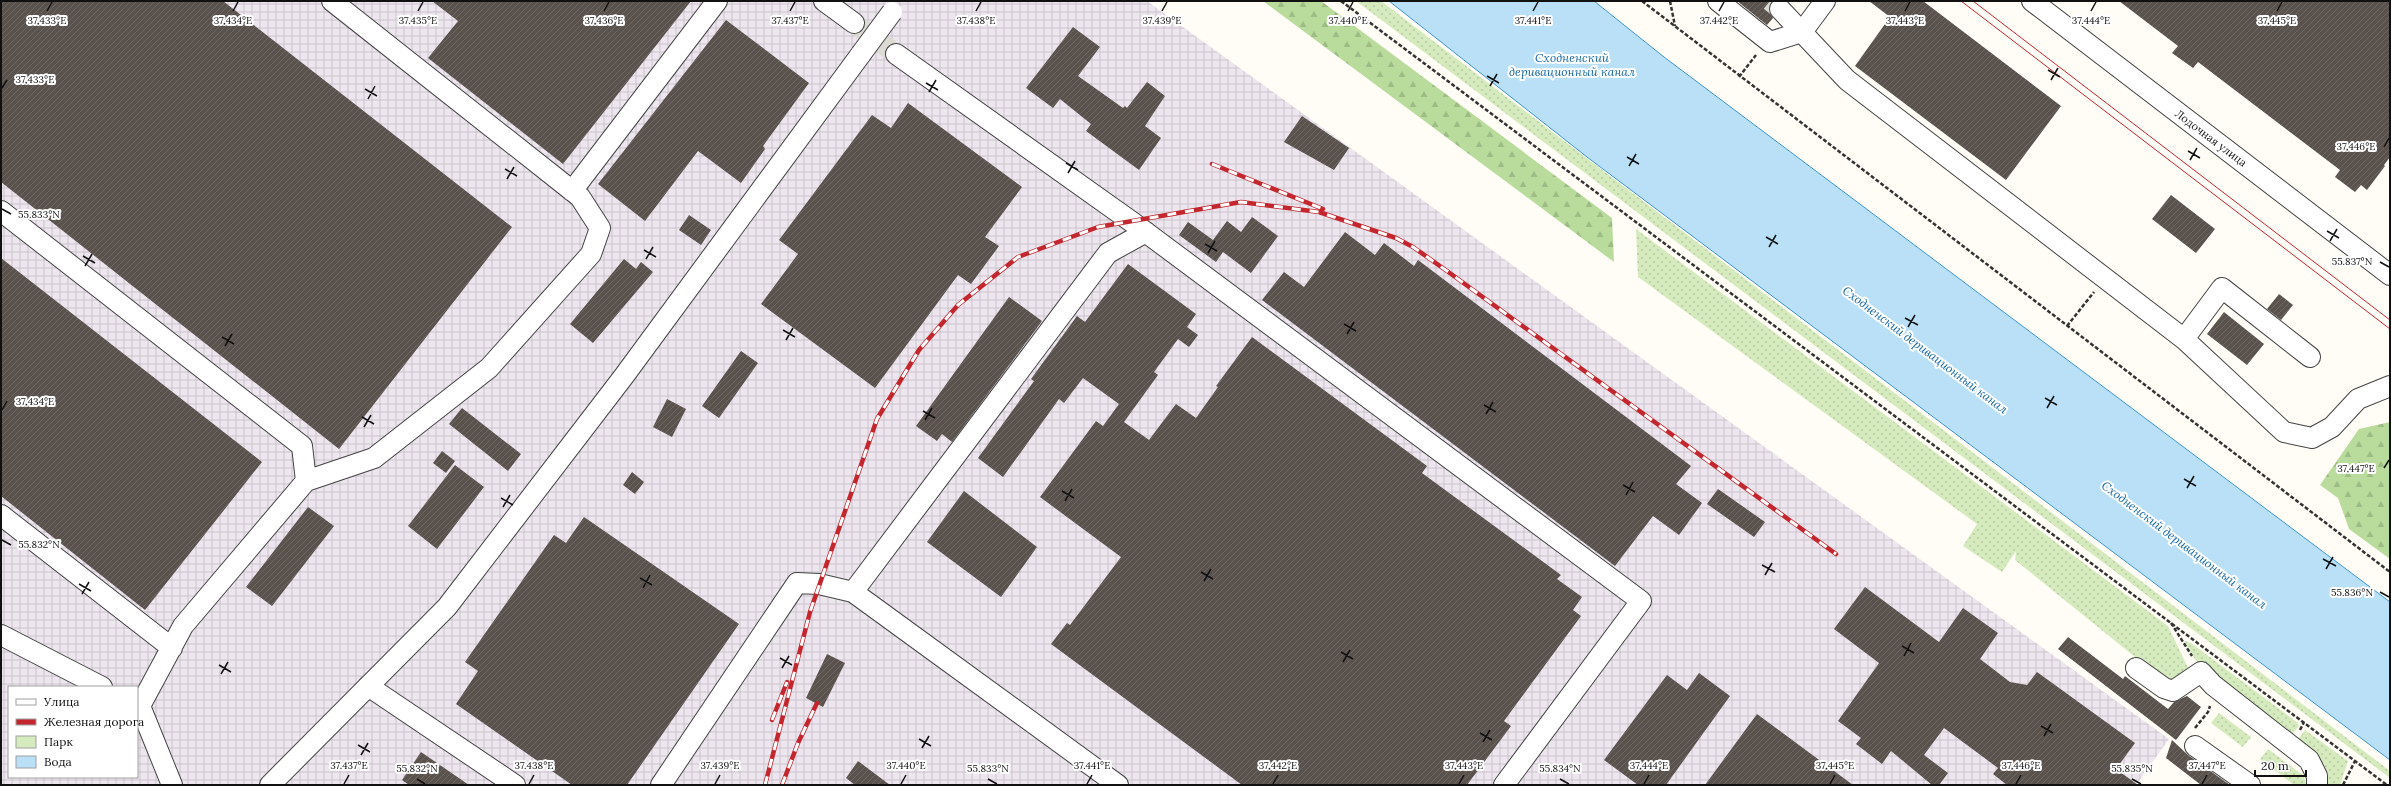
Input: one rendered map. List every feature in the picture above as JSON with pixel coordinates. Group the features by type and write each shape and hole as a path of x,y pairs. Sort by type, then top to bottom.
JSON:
{"street":[{"path":"172,785 138,705 172,648 183,626 306,481 374,458 489,368 591,254 600,228 580,197 332,1"},
{"path":"572,191 717,1"},
{"path":"824,1 854,23"},
{"path":"1718,1 1770,42 1802,32 1825,1"},
{"name":"Лодочная улица","path":"2032,1 2390,275"},
{"path":"270,785 447,606 624,376 896,7"},
{"path":"1780,9 1847,80 2184,339 2284,432 2312,438 2332,427 2358,399 2390,386"},
{"path":"896,54 1146,232 1641,602 1504,785"},
{"path":"1,211 302,446 306,481"},
{"path":"853,592 1108,254 1146,232"},
{"path":"2184,339 2222,288 2310,357"},
{"path":"1,515 172,648"},
{"path":"661,785 797,582 819,584 853,592 1118,785"},
{"path":"3,642 100,686"},
{"path":"2136,668 2164,688 2173,691 2201,672 2213,685 2309,760 2317,776 2317,785"},
{"path":"368,686 515,785"},
{"path":"2195,746 2250,785"}],"path":[{"path":"1341,1 2388,785"},
{"path":"1642,1 1739,77 2390,572"},
{"path":"1670,1 1675,26"},
{"path":"1739,77 1760,50"},
{"path":"2066,326 2105,278"},
{"path":"2170,621 2201,672"},
{"path":"2343,785 2355,761"}],"shaded area":[{"path":"1,1 1147,1 2169,739 2136,785 1,785"}],"green space":[{"path":"1263,1 1321,1 1612,218 1614,262"},
{"path":"1356,1 1381,1 2390,771 2390,778"},
{"path":"1636,229 2168,626 2189,670 2176,683 2161,678 2015,560 2016,551 2002,572 1963,546 1977,524 1638,277"},
{"path":"2390,422 2390,559 2349,529 2338,498 2320,485 2359,429"},
{"path":"2185,641 2191,643 2298,723 2299,726 2289,738 2215,680 2191,654"},
{"path":"2219,713 2251,737 2243,747 2211,723"},
{"path":"2305,730 2348,761 2340,785 2323,785 2295,743"},
{"path":"2268,749 2304,776 2306,785 2294,785 2260,759"}],"water":[{"name":"Сходненский деривационный канал","path":"1389,1 1594,1 1664,57 2390,602 2390,760 1587,157"}],"building":[{"path":"1,1 223,1 512,227 339,449 1,182"},
{"path":"432,1 691,1 563,164 428,58 458,21"},
{"path":"1737,1 1772,1 1769,11 1773,18 1767,25"},
{"path":"1869,1 1923,1 2061,106 2006,180 1855,66 1890,17"},
{"path":"2119,1 2390,1 2390,157 2384,165 2385,166 2367,190 2361,185 2355,192 2335,177 2340,170 2198,62 2193,68 2172,53 2178,46"},
{"path":"726,20 809,83 763,146 765,149 741,183 698,151 645,221 598,184"},
{"path":"1073,27 1100,47 1078,76 1123,108 1125,106 1127,108 1147,82 1165,96 1145,126 1161,138 1139,170 1086,131 1091,124 1060,99 1053,108 1026,88"},
{"path":"908,103 1022,187 985,237 999,246 971,284 958,275 875,388 761,304 798,254 779,240 872,115 891,128"},
{"path":"1302,116 1349,148 1334,170 1284,142"},
{"path":"2171,195 2215,229 2196,253 2152,219"},
{"path":"689,215 711,230 701,245 679,230"},
{"path":"1252,217 1278,236 1251,273 1223,252 1216,262 1179,235 1188,222 1213,240 1227,221 1241,232"},
{"path":"1345,232 1375,255 1384,243 1414,266 1418,260 1691,466 1676,484 1702,503 1679,535 1653,516 1615,566 1262,300 1284,272 1304,287"},
{"path":"1,258 262,462 145,610 1,496"},
{"path":"624,259 636,269 641,262 653,272 593,343 570,324"},
{"path":"1128,264 1196,314 1187,327 1198,335 1189,347 1178,339 1154,372 1158,375 1124,422 1149,440 1176,404 1196,418 1218,387 1216,386 1252,337 1427,466 1422,473 1561,575 1557,579 1582,597 1573,610 1581,616 1504,721 1511,726 1467,785 1242,785 1051,644 1067,623 1070,625 1121,557 1040,497 1096,421 1103,426 1119,404 1083,378 1064,403 1059,399 1003,477 978,458 1034,381 1031,379 1077,316 1085,322"},
{"path":"2279,294 2293,305 2281,320 2267,309"},
{"path":"1009,297 1042,321 952,442 942,434 937,441 916,426"},
{"path":"2224,312 2264,344 2247,365 2207,334"},
{"path":"741,351 758,363 719,418 702,406"},
{"path":"667,399 686,409 672,437 653,427"},
{"path":"462,408 521,454 508,471 449,424"},
{"path":"442,451 455,461 446,473 433,463"},
{"path":"455,465 484,487 437,549 408,526"},
{"path":"632,472 644,482 635,494 623,485"},
{"path":"1718,489 1765,522 1754,537 1707,504"},
{"path":"964,491 1037,547 1001,597 927,542"},
{"path":"308,507 334,526 272,606 246,587"},
{"path":"584,517 739,624 627,785 572,785 456,704 478,671 465,662 554,535 566,543"},
{"path":"1865,587 1939,642 1963,608 1998,633 1980,659 2010,682 2027,685 2037,672 2135,743 2116,769 2138,785 2007,785 1993,774 1998,768 1944,728 1924,755 1948,773 1939,785 1932,785 1891,751 1882,764 1856,744 1861,738 1838,721 1879,663 1834,629"},
{"path":"2068,637 2123,679 2125,676 2168,709 2174,702 2187,696 2201,707 2176,740 2058,649"},
{"path":"827,654 845,663 823,707 806,698"},
{"path":"1699,673 1730,696 1666,785 1638,785 1604,760 1667,675 1687,690"},
{"path":"1757,714 1853,785 1705,785"},
{"path":"2172,740 2188,755 2230,785 2201,785 2166,758"},
{"path":"421,752 469,785 409,785 402,780"},
{"path":"858,761 890,785 855,785 846,778"}],"tunnel":[{"path":"1770,1 1780,9"},
{"path":"854,23 896,54"}],"tram line":[{"path":"1961,1 2390,329"},
{"path":"1973,1 2390,320"}],"railway":[{"path":"1212,164 1323,209"},
{"path":"765,785 810,612 877,419 919,350 958,305 1018,257 1098,227 1241,202 1319,212 1396,238 1413,247 1447,271 1836,554"},
{"path":"772,720 787,682"},
{"path":"782,785 798,743 817,703"}]}
